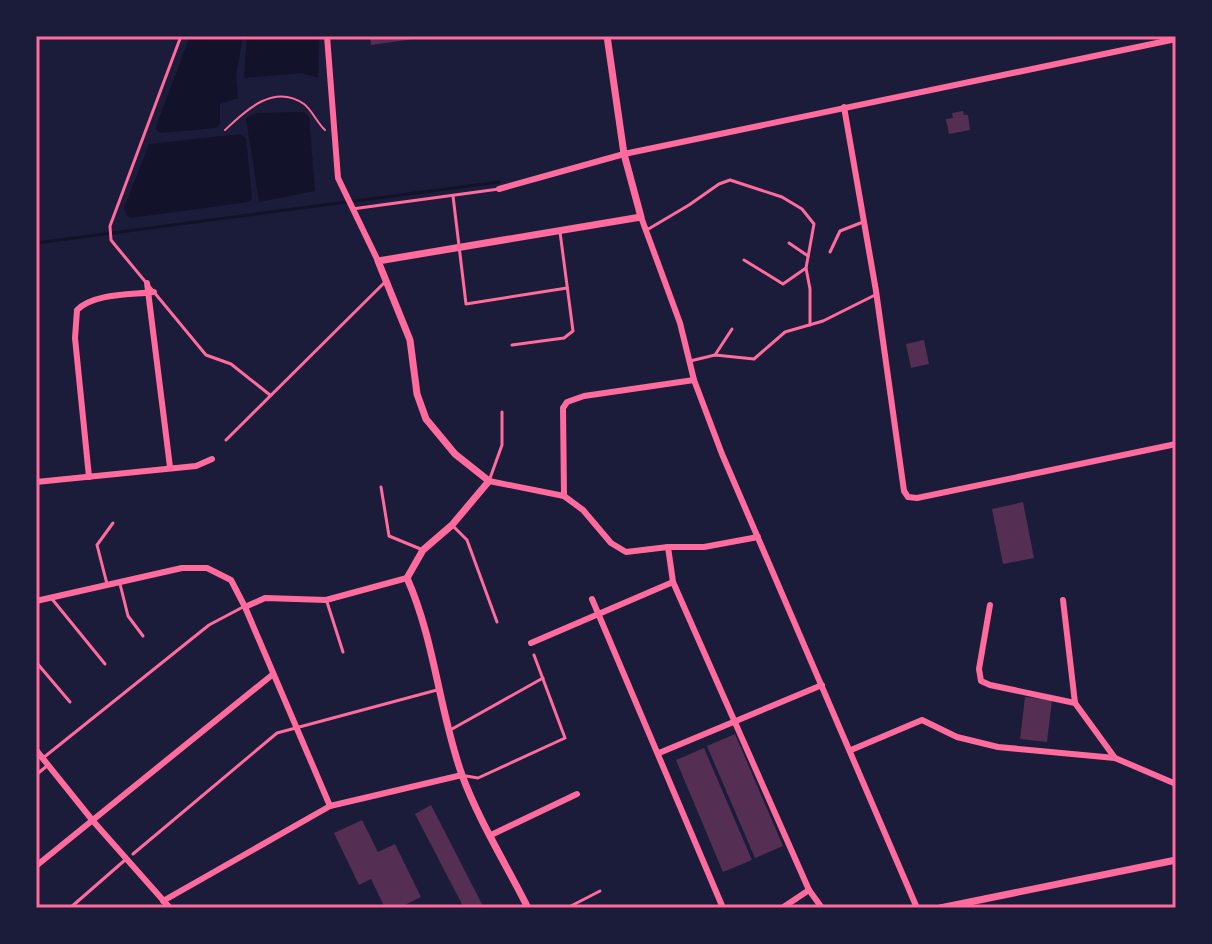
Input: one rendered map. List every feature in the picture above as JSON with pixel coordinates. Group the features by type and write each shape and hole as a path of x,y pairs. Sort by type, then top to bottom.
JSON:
{"street":[{"path":"327,36 338,178 378,261 410,340 417,394 426,419 455,454 489,481 564,496 583,510 611,543 626,552 704,547 758,537"},
{"path":"607,36 624,154 645,231 680,323 694,380 917,908"},
{"path":"499,189 624,154 1176,39"},
{"path":"844,107 876,294 904,491 908,497 917,498 1176,444"},
{"path":"378,261 641,217"},
{"path":"147,283 151,293 170,467"},
{"path":"89,477 75,338 77,310 96,300 151,293"},
{"path":"564,496 563,408 567,402 584,396 694,380"},
{"path":"36,482 196,466 212,459"},
{"path":"245,607 265,598 326,600 407,578 423,550 452,525 489,481"},
{"path":"668,547 673,582 809,890 822,908"},
{"path":"36,601 182,568 207,568 231,580 330,806"},
{"path":"407,578 425,630 448,731 462,775 528,908"},
{"path":"531,643 673,582"},
{"path":"592,599 723,908"},
{"path":"1063,600 1075,703 1115,758"},
{"path":"990,605 979,669 981,681 1075,703"},
{"path":"36,866 272,675"},
{"path":"659,753 822,685"},
{"path":"851,750 922,720 957,737 998,747 1115,758 1176,784"},
{"path":"36,750 93,821 170,908"},
{"path":"163,901 330,806 462,775"},
{"path":"491,835 577,794"},
{"path":"940,908 1176,860"},
{"path":"782,908 809,890"}],"lane":[{"path":"147,283 110,236 110,226 181,36"},
{"path":"645,231 730,180 782,197 802,209 814,224 806,268 810,289 810,325"},
{"path":"351,207 499,189"},
{"path":"453,196 466,304 567,288"},
{"path":"830,252 840,231 864,221"},
{"path":"512,345 570,336 573,331 560,231"},
{"path":"789,243 808,256"},
{"path":"744,260 783,284 806,268"},
{"path":"226,440 385,282"},
{"path":"151,293 206,355 231,364 270,395"},
{"path":"690,361 715,355 754,359 785,332 823,321 876,294"},
{"path":"715,355 732,329"},
{"path":"489,481 502,445 502,412"},
{"path":"381,487 389,536 423,550"},
{"path":"107,584 97,545 113,523"},
{"path":"452,525 467,540 497,622"},
{"path":"119,581 128,616 143,636"},
{"path":"50,596 105,664"},
{"path":"326,600 343,652"},
{"path":"43,758 209,625 245,607"},
{"path":"462,775 478,778 565,738 534,655"},
{"path":"36,662 70,702"},
{"path":"448,731 543,677"},
{"path":"133,854 277,733 440,689"},
{"path":"36,775 48,765"},
{"path":"70,908 126,859"},
{"path":"567,908 600,891"}],"path":[{"path":"225,130 244,111 264,99 286,96 306,105 320,126 335,138"}],"shaded area":[{"path":"190,36 243,36 236,76 238,98 220,104 220,123 216,128 160,133 155,129"},
{"path":"247,36 316,36 319,42 318,78 303,73 244,78"},
{"path":"304,112 309,117 315,191 259,202 246,118 257,113"},
{"path":"240,134 246,138 252,199 248,202 131,218 127,216 124,208 149,144"}],"building":[{"path":"370,36 420,36 421,38 371,45"},
{"path":"963,111 964,115 968,115 970,130 949,134 946,119 953,118 952,113"},
{"path":"924,340 929,364 911,368 906,344"},
{"path":"1023,502 1034,558 1003,564 992,509"},
{"path":"1025,697 1052,700 1047,742 1020,739"},
{"path":"735,734 783,846 755,858 707,746"},
{"path":"704,748 752,860 723,872 676,760"},
{"path":"431,805 484,908 464,908 415,814"},
{"path":"362,820 378,852 395,844 421,897 404,908 385,908 371,879 359,885 334,833"}],"waterway":[{"path":"36,243 499,182"}]}
